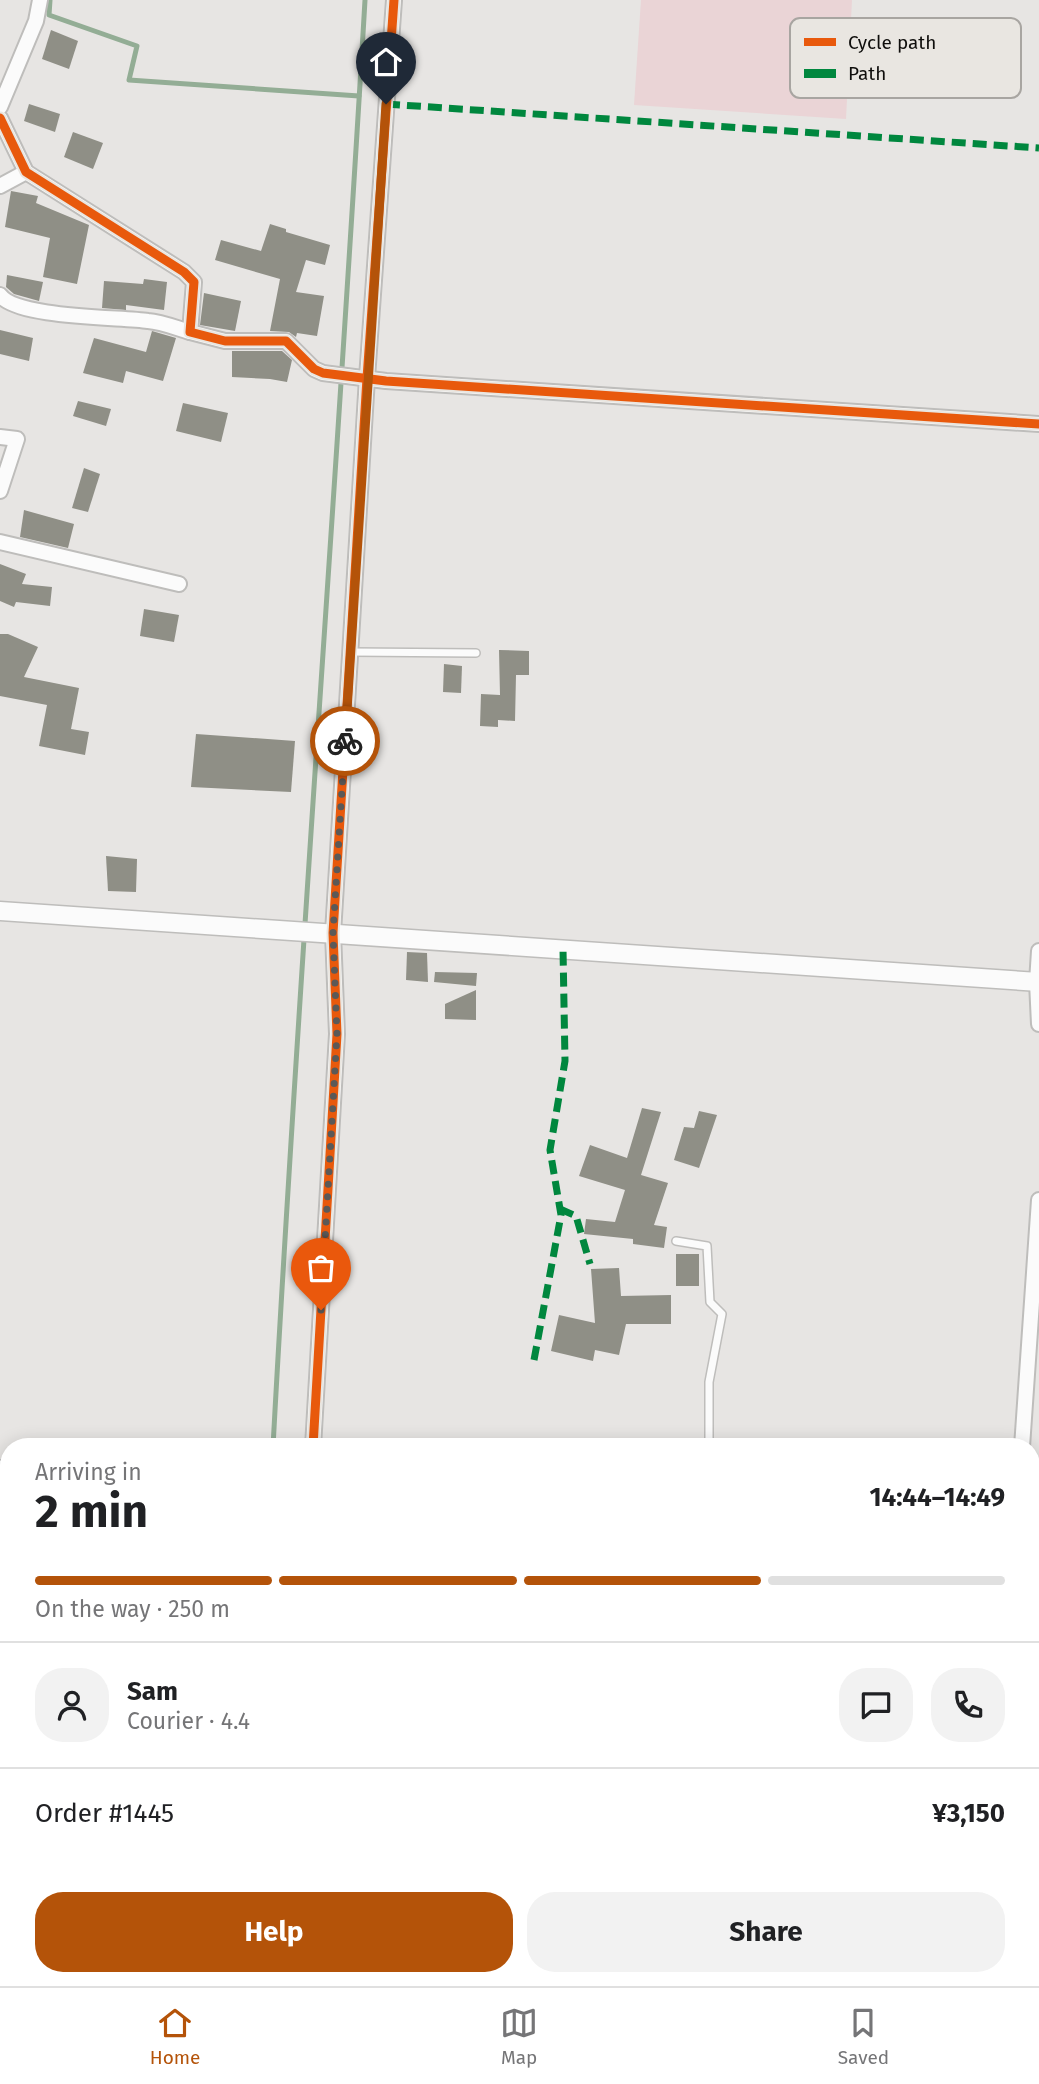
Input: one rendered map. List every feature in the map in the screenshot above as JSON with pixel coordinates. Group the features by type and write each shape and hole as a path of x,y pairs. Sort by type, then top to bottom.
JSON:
{"street":[{"path":"0,107 36,21 40,0"},
{"path":"314,1438 337,1034 326,933 350,652 364,377 394,0"},
{"path":"0,118 26,172 173,265 194,282 190,332"},
{"path":"0,186 26,172"},
{"path":"0,295 7,303 42,311 113,320 146,320 225,341 286,341 314,369 323,373 1039,424"},
{"path":"0,437 17,439 0,491"},
{"path":"0,542 179,583"},
{"path":"0,911 1038,982"},
{"path":"1039,951 1039,1024"},
{"path":"1022,1438 1039,1200"}],"lane":[{"path":"350,652 477,653"},
{"path":"676,1241 707,1246 710,1302 722,1314 709,1382 709,1438"}],"shaded area":[{"path":"641,0 852,0 851,18 790,18 790,98 847,98 846,119 634,105"}],"building":[{"path":"51,30 78,41 69,69 42,59"},
{"path":"29,104 60,114 55,132 24,121"},
{"path":"73,132 103,143 93,169 64,157"},
{"path":"11,191 38,196 36,203 89,225 77,284 43,277 50,238 5,227"},
{"path":"270,224 286,229 286,232 330,245 325,265 306,260 296,292 324,296 317,336 297,333 296,337 289,332 270,331 280,279 215,260 221,240 261,251"},
{"path":"7,275 43,282 39,301 14,294 6,287"},
{"path":"144,279 167,282 164,310 126,305 126,310 102,308 104,281 143,284"},
{"path":"204,293 241,301 235,331 200,325"},
{"path":"0,330 33,338 29,361 0,354"},
{"path":"152,331 176,338 163,381 126,371 123,383 83,373 94,338 146,352"},
{"path":"232,351 282,351 292,360 287,382 232,377"},
{"path":"78,401 111,409 106,426 73,416"},
{"path":"183,403 228,413 221,442 176,431"},
{"path":"84,468 100,474 88,512 72,508"},
{"path":"24,510 74,524 68,548 20,537"},
{"path":"0,564 26,574 22,584 52,587 50,606 16,602 14,607 0,601"},
{"path":"144,609 179,615 174,642 140,636"},
{"path":"0,634 8,634 38,647 24,677 79,688 71,729 89,732 85,755 39,746 47,705 0,696"},
{"path":"499,650 529,651 529,675 516,675 515,721 498,720 498,727 480,726 481,694 500,695"},
{"path":"444,664 462,666 461,693 443,692"},
{"path":"196,734 295,741 291,792 191,787"},
{"path":"106,856 137,859 136,892 108,891"},
{"path":"407,952 427,953 428,982 406,980"},
{"path":"435,972 477,973 476,986 434,982"},
{"path":"476,990 476,1020 445,1019 445,1004"},
{"path":"642,1108 661,1112 641,1175 668,1183 654,1225 667,1227 664,1248 633,1244 633,1239 584,1234 586,1219 615,1222 625,1190 579,1176 590,1145 627,1158"},
{"path":"699,1111 717,1115 699,1168 674,1160 684,1127 694,1128"},
{"path":"676,1254 699,1254 699,1286 676,1286"},
{"path":"619,1268 621,1296 671,1295 671,1324 626,1324 619,1355 595,1350 593,1361 551,1351 559,1315 595,1323 591,1269"}],"waterway":[{"path":"50,0 49,15 137,46 129,80 359,96"},
{"path":"274,1438 365,0"}],"marked path":[{"path":"386,104 1039,148"},
{"path":"534,1360 561,1215 550,1150 565,1061 563,949"},
{"path":"560,1209 576,1216 590,1264"}],"cycle path":[{"path":"314,1438 337,1034 333,933 367,378 394,0"},
{"path":"0,118 26,172 184,272 194,282 190,332 225,341 286,341 314,369 323,373 386,381 1039,424"}],"way so far":[{"path":"321,1310 337,1034 333,933 345,741"}],"route":[{"path":"345,741 386,104"}]}
